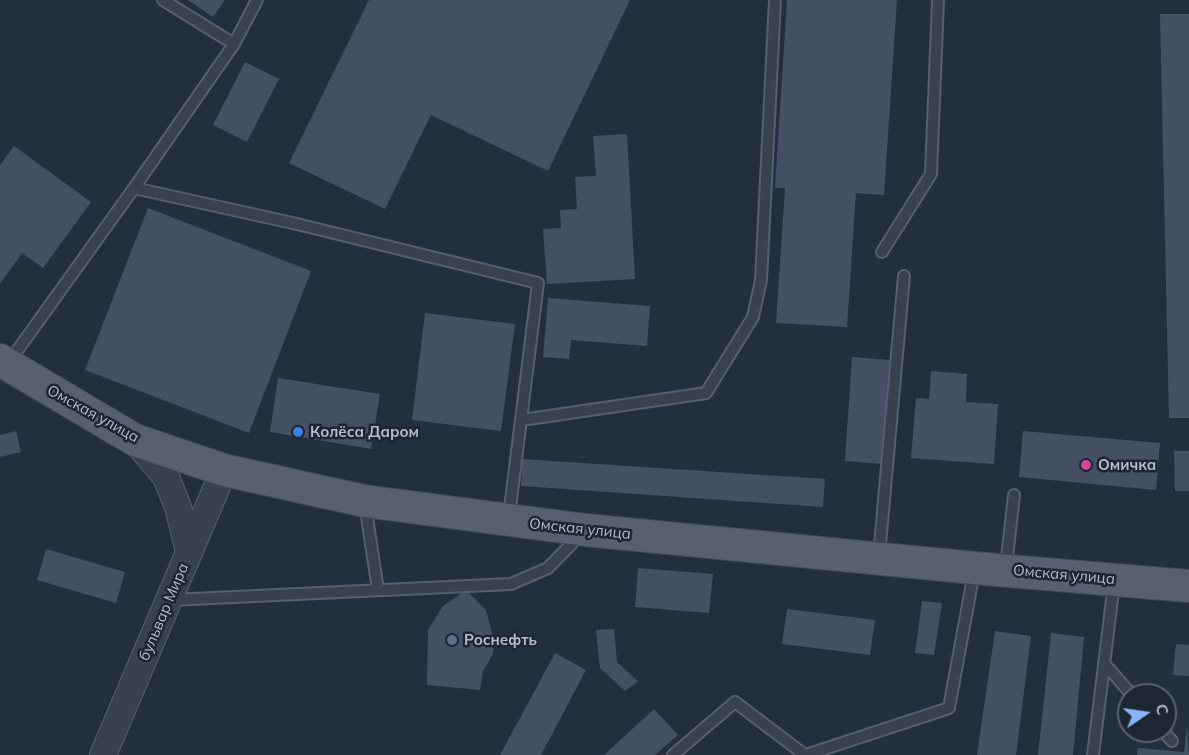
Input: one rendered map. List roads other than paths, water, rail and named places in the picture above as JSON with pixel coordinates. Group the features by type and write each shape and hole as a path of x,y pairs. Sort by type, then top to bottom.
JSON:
{"main road":[{"name":"Омская улица","path":"3,362 135,440 224,470 364,501 586,530 1006,571 1189,586"}],"street":[{"path":"135,440 166,477 178,507 189,552"},
{"name":"бульвар Мира","path":"104,755 224,470"}],"lane":[{"path":"164,0 234,44"},
{"path":"3,362 134,188 234,44 257,0"},
{"path":"522,420 706,393 753,316 761,280 775,0"},
{"path":"882,252 932,174 938,0"},
{"path":"134,188 308,227 538,283 509,521"},
{"path":"878,559 904,276"},
{"path":"1006,571 1014,495"},
{"path":"364,501 378,590"},
{"path":"168,600 511,584 548,568 586,530"},
{"path":"673,755 735,702 806,755 949,708 974,568"},
{"path":"1093,755 1114,579"},
{"path":"1104,663 1122,683"}],"place":[{"name":"Колёса Даром","path":"298,432"},
{"name":"Омичка","path":"1086,465"},
{"name":"Роснефть","path":"452,640"}]}
